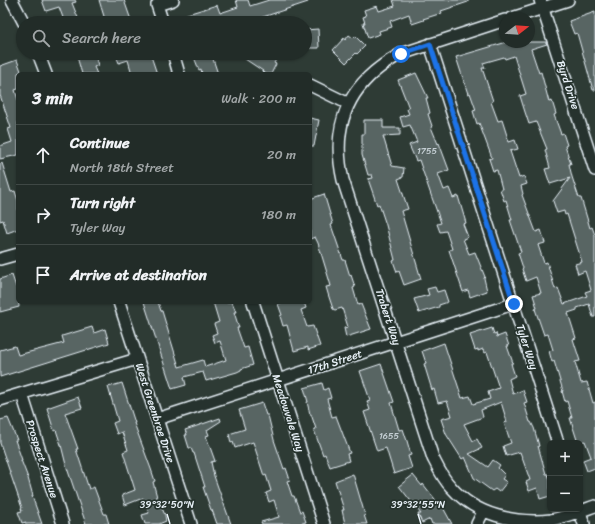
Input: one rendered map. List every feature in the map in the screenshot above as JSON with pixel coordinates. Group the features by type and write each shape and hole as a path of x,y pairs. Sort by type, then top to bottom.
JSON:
{"street":[{"path":"12,0 20,16"},
{"path":"161,16 157,5 173,0"},
{"path":"524,12 541,4 568,0"},
{"name":"Byrd Drive","path":"541,4 595,170"},
{"name":"Trabert Way","path":"499,22 401,54 386,62 373,72 362,84 349,104 343,119 338,150 340,166 343,180 433,458 438,468 451,487 463,499 483,512 501,519 517,522 534,522 551,520 574,512"},
{"name":"Tyler Way","path":"430,44 557,440"},
{"path":"41,60 45,72"},
{"path":"175,60 178,72"},
{"path":"312,86 349,104"},
{"path":"0,259 16,255"},
{"name":"West Greenbrae Drive","path":"120,304 190,524"},
{"name":"Meadowvale Way","path":"254,304 324,524"},
{"name":"17th Street","path":"157,419 514,304"},
{"path":"0,400 137,359"},
{"name":"Prospect Avenue","path":"22,394 63,524"},
{"name":"Trabert Way","path":"583,509 595,506"},
{"path":"477,524 483,512"},
{"path":"581,512 584,524"}],"building":[{"path":"42,0 75,0 76,2 72,3 77,16 62,16 59,7 46,11"},
{"path":"99,0 124,0 130,16 104,16"},
{"path":"236,0 248,0 250,6 269,0 308,0 308,2 266,16 184,15 217,5 220,13 238,7"},
{"path":"393,0 468,0 468,2 441,11 442,13 412,24 409,14 390,21 392,27 379,31 380,34 368,38 363,23 365,23 363,17 366,16 364,10 377,6 379,11 395,6"},
{"path":"595,12 595,90 593,90 577,33 574,34 569,21"},
{"path":"312,29 318,29 319,48 312,48"},
{"path":"349,35 353,38 355,36 365,46 346,63 333,50 344,38 345,40"},
{"path":"535,42 546,42 547,44 535,48"},
{"path":"499,44 499,48 534,48 531,49 539,73 541,72 549,102 552,101 556,114 554,115 567,145 565,146 571,164 569,164 572,177 579,198 581,198 590,228 592,227 595,235 595,317 593,317 589,304 568,313 576,338 573,339 580,361 575,362 581,383 587,382 593,403 595,402 595,468 587,471 583,460 591,457 585,441 577,440 570,418 572,418 567,401 565,402 554,361 552,362 549,351 553,350 548,334 544,335 535,309 537,308 533,295 541,293 536,277 526,281 518,253 521,252 510,220 512,220 506,200 504,201 500,189 502,189 497,170 493,171 489,159 492,158 479,123 477,124 473,111 476,110 470,93 468,94 456,57","holes":["514,56 526,94 520,96 529,124 536,122 547,149 545,150 550,168 545,169 550,184 570,178 553,201 557,213 564,211 565,215 567,214 582,262 575,264 578,274 585,271 591,290 585,292 587,296 564,304 558,288 555,289 547,262 544,263 538,245 545,243 541,230 536,232 522,195 521,186 527,184 524,176 519,178 510,151 518,149 515,140 509,142 502,120 498,121 491,102 493,101 482,68 485,68 483,63 504,57 505,59"]},
{"path":"17,60 21,71 16,72 16,155 0,159 0,146 12,142 8,129 11,128 0,95 0,66"},
{"path":"78,60 96,60 98,65 94,67 96,72 81,72"},
{"path":"118,60 128,60 119,63"},
{"path":"128,60 152,60 156,72 131,72"},
{"path":"195,60 213,60 217,72 202,72 201,69 199,70"},
{"path":"246,60 276,60 274,63 276,64 272,72 262,72 263,71"},
{"path":"416,73 428,98 426,98 430,113 428,114 431,127 438,144 439,143 449,170 438,174 444,190 449,188 453,198 458,196 466,223 463,224 468,237 463,239 469,254 475,252 485,277 487,291 470,297 468,290 463,292 449,250 452,249 446,231 440,232 437,224 441,223 419,160 416,161 409,145 417,142 410,125 403,127 400,117 409,114 407,109 409,108 398,80"},
{"path":"312,118 319,120 314,146 312,146"},
{"path":"364,120 383,120 383,128 400,128 400,135 383,136 392,166 404,168 403,177 398,179 408,209 401,211 421,279 404,285 399,271 397,272 393,261 395,260 386,225 368,179 373,178 372,175 368,175 362,155"},
{"path":"2,163 11,192 15,191 16,194 16,230 7,233 3,220 0,221 0,164"},
{"path":"324,194 333,224 331,225 343,260 345,260 355,287 353,288 358,305 361,304 371,329 346,337 344,328 348,327 342,308 335,310 333,309 326,287 331,286 318,243 315,237 312,238 312,198"},
{"path":"12,275 16,287 16,304 19,304 19,307 0,312 0,279"},
{"path":"435,287 437,292 444,290 448,302 439,305 439,307 419,313 414,299 429,295 427,289"},
{"path":"145,304 159,304 179,367 203,360 205,367 226,360 220,341 215,343 212,335 217,333 214,324 219,322 214,304 233,304 239,328 237,328 244,348 248,347 253,365 237,372 206,381 203,372 184,377 186,385 172,389"},
{"path":"278,304 305,304 306,308 301,310 307,327 313,326 320,346 308,350 308,347 294,351 287,325 283,326 280,316 282,315"},
{"path":"92,327 94,333 105,329 109,343 0,377 0,350 15,346 18,355 64,343 62,336"},
{"path":"492,328 497,337 505,334 515,376 509,379 513,394 523,390 527,402 524,403 530,422 534,428 547,474 547,497 540,499 537,488 529,491 526,482 530,480 520,452 506,456 503,446 511,443 504,423 507,422 501,402 481,410 483,417 464,424 473,441 477,439 482,448 469,454 488,467 493,460 500,465 498,468 505,475 502,479 507,482 499,492 495,489 492,491 474,478 465,457 462,459 446,434 441,419 452,416 447,401 438,403 434,389 432,390 424,364 426,363 422,351 444,343 462,398 470,396 473,404 490,399 488,392 499,388 487,352 485,353 483,349 478,351 478,349 475,350 470,335"},
{"path":"381,364 394,402 391,403 399,430 403,429 411,455 408,456 412,468 394,474 386,448 377,451 364,412 370,410 367,401 370,400 360,371"},
{"path":"122,383 134,423 155,481 153,482 157,497 165,515 166,521 159,524 145,524 142,515 149,513 143,498 125,505 122,495 135,490 123,452 128,450 122,432 117,434 113,423 118,421 108,387"},
{"path":"322,383 324,390 328,388 331,398 327,399 332,417 336,416 350,453 347,454 349,461 330,467 325,454 323,455 314,430 316,429 310,414 304,388"},
{"path":"78,397 82,408 65,413 78,449 76,449 89,489 94,487 109,524 86,524 56,430 54,431 47,408"},
{"path":"262,403 266,415 268,415 274,440 284,469 286,468 290,480 287,481 292,496 294,496 300,512 302,511 306,522 299,524 262,524 261,522 279,517 274,500 269,502 266,493 271,491 266,475 264,476 253,442 235,448 233,442 231,443 229,434 245,429 239,410"},
{"path":"8,418 17,440 15,440 42,524 22,523 18,512 22,511 22,508 0,443 0,420"},
{"path":"220,418 221,421 207,430 209,435 206,436 215,461 211,462 214,476 231,524 217,524 203,487 205,487 194,453 191,448 189,448 185,435 187,435 185,430"},
{"path":"353,474 367,524 345,524 342,510 344,510 335,481"},
{"path":"413,475 422,486 423,484 438,503 440,502 452,524 432,524 430,519 422,523 418,514 421,514 399,486"}],"route":[{"path":"401,54 430,44 514,304"}]}
